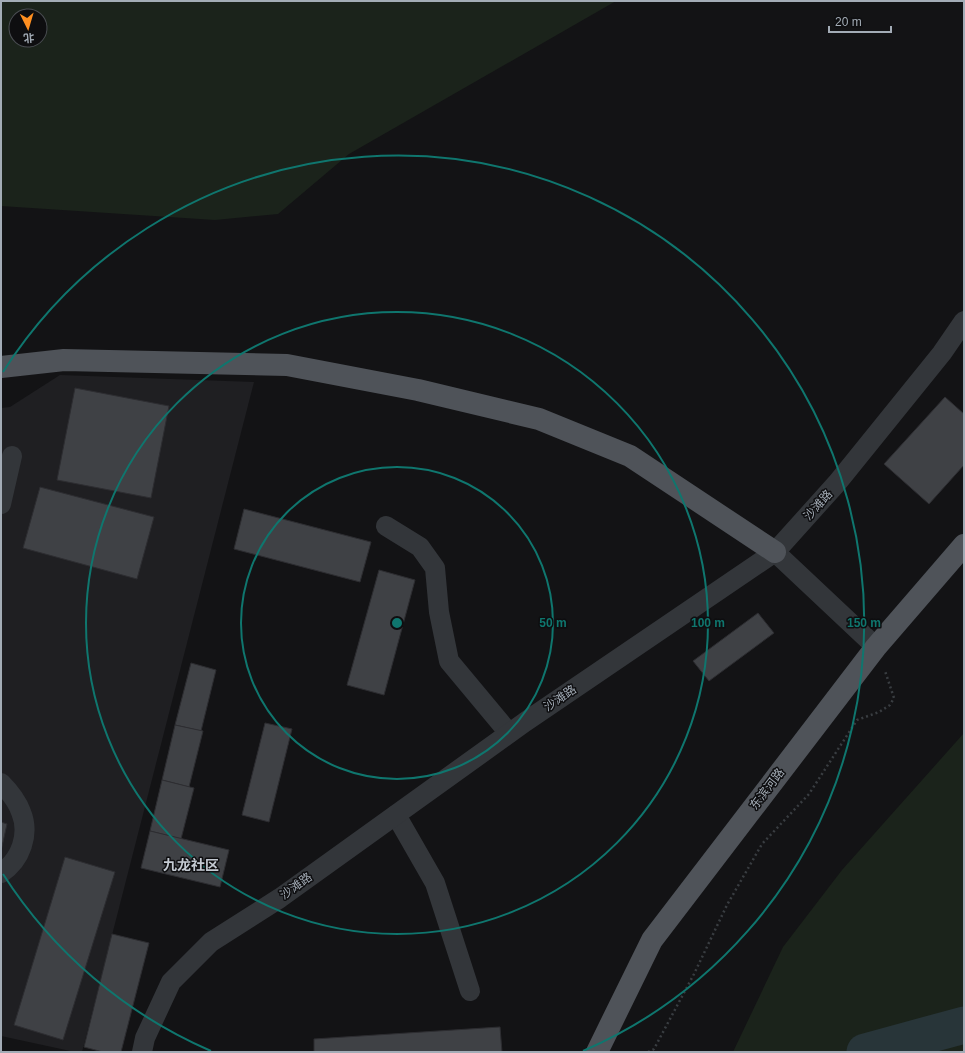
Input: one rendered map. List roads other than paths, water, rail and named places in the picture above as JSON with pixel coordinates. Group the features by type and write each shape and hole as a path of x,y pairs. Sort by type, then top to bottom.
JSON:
{"main road":[{"path":"1,367 64,360 287,365 418,390 471,402 539,419 630,456 775,552"},
{"name":"东滨河路","path":"597,1052 652,940 876,647 964,545"}],"street":[{"name":"沙滩路","path":"142,1052 145,1038 171,982 211,942 280,898 509,733 775,552 837,483 942,353 964,321"},
{"path":"1,504 12,456"},
{"path":"386,526 420,547 435,568 439,612 449,661 509,733"},
{"path":"775,552 876,647"},
{"path":"1,783 21,812 24,822 23,843 19,853 13,862 1,873"},
{"path":"396,814 435,883 470,991"}],"waterway":[{"path":"865,1052 964,1025"}],"district":[{"name":"九龙社区","path":"191,865"}]}
